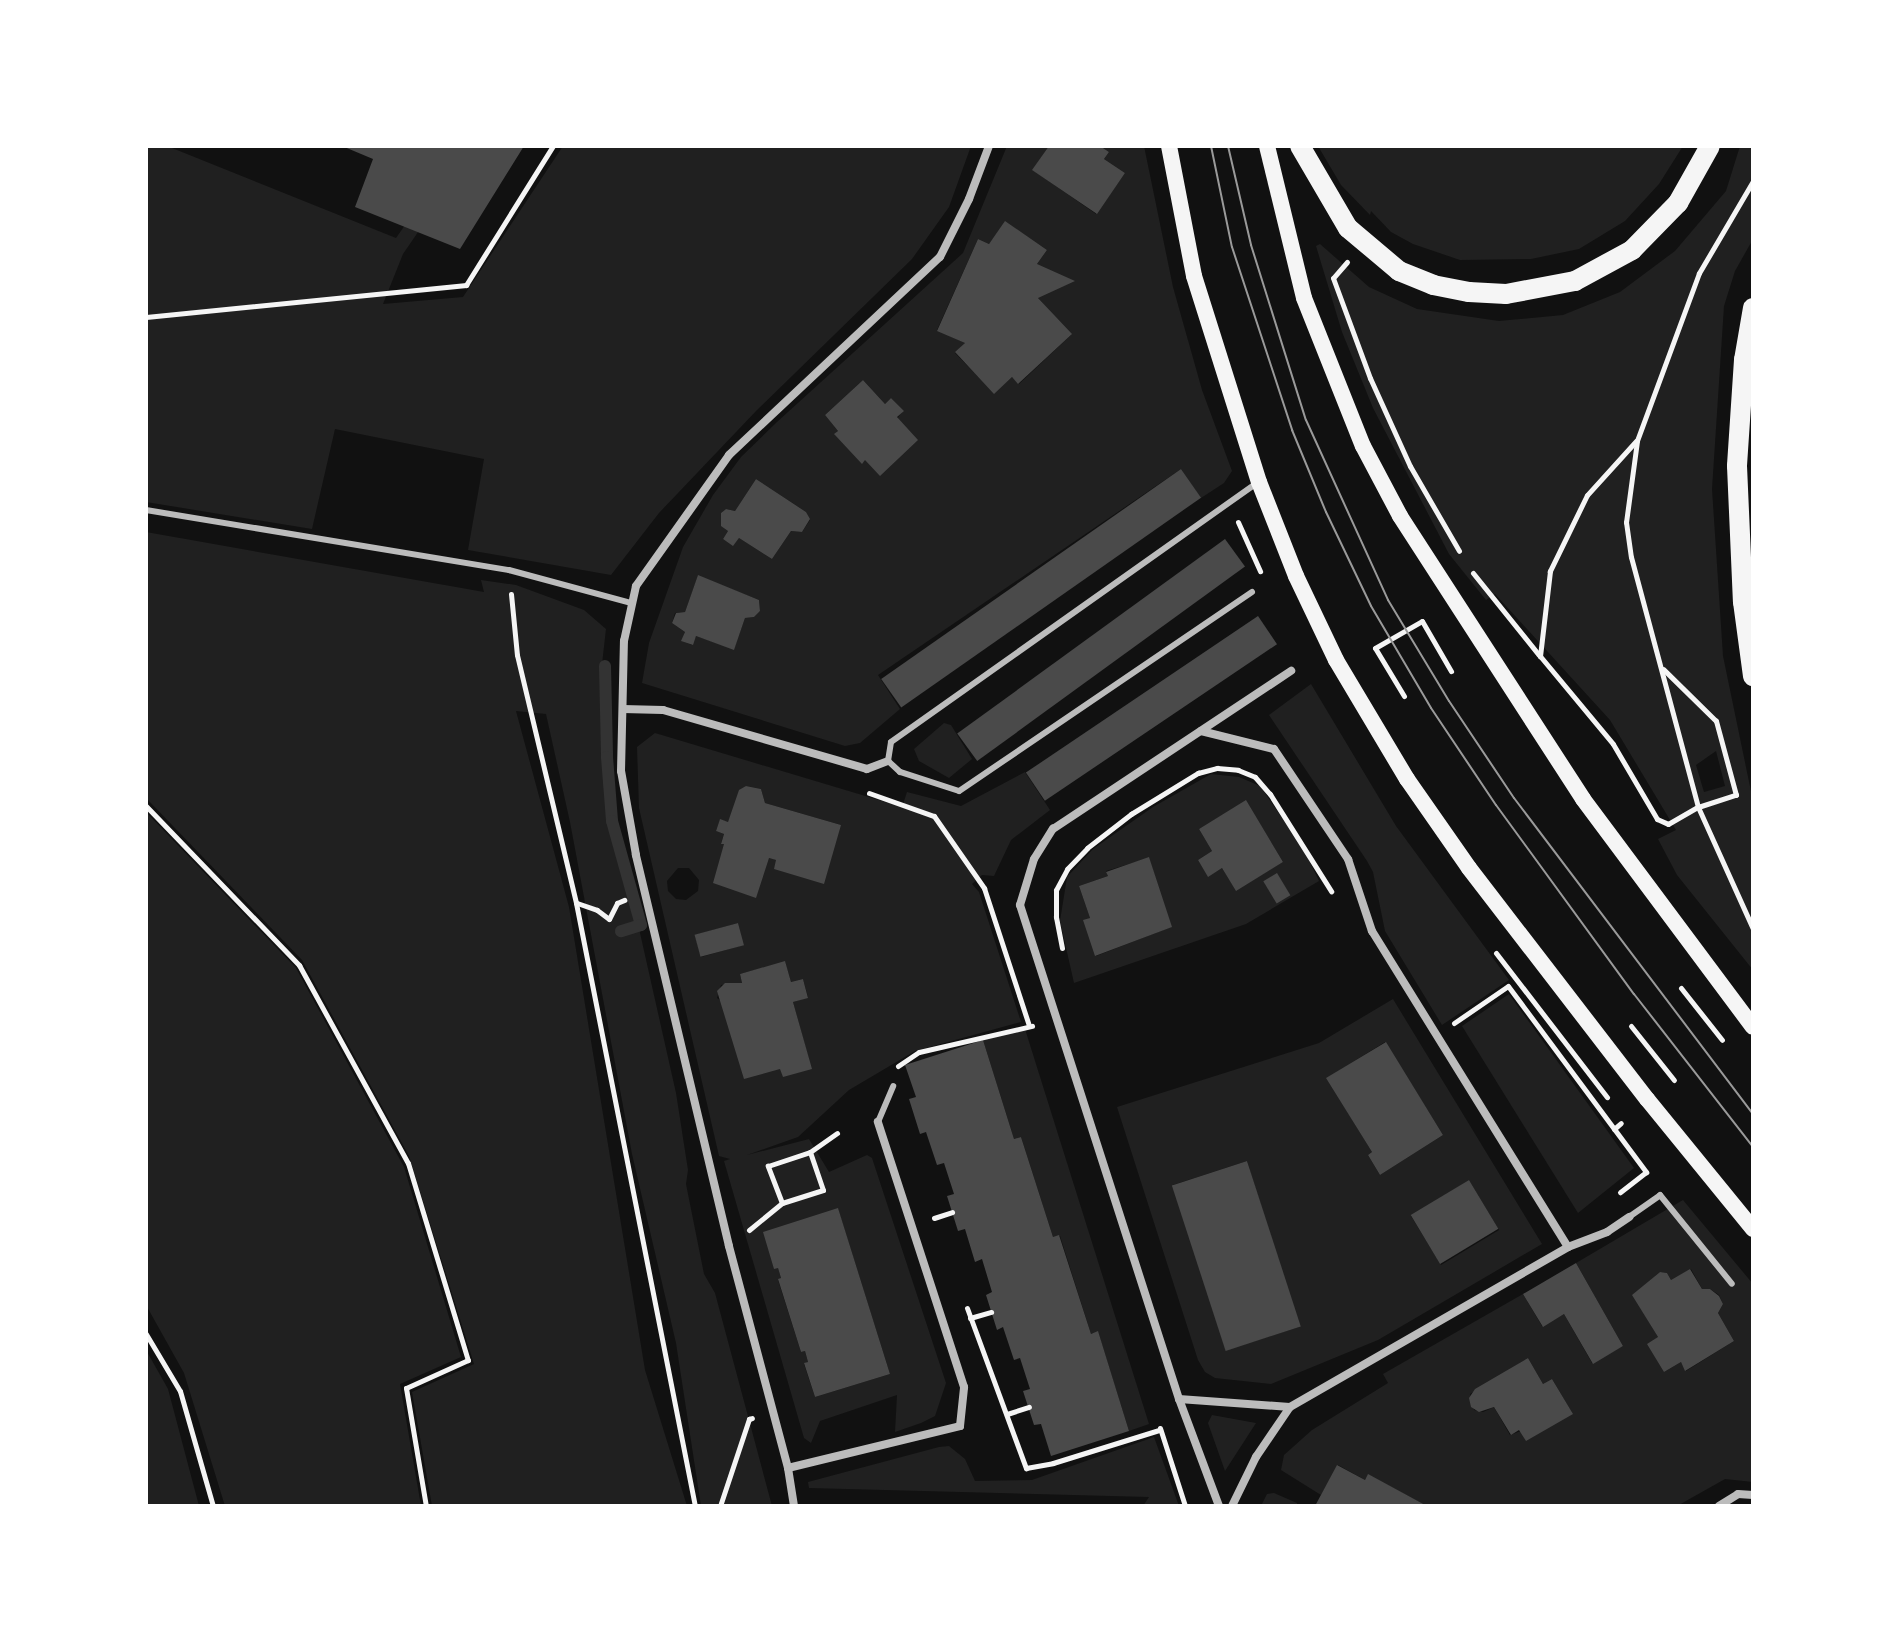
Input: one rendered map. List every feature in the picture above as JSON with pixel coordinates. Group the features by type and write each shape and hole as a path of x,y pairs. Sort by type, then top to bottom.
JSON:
{"main road":[{"path":"1169,146 1194,276 1259,482 1317,624 1407,779 1544,969 1753,1229"},
{"path":"1267,146 1304,298 1337,387 1400,516 1620,853 1753,1027"},
{"path":"1300,146 1332,205 1363,243 1399,271 1433,285 1469,292 1506,294 1543,290 1605,267 1632,250 1678,203 1710,146"},
{"path":"1753,308 1744,360 1737,466 1743,602 1753,676"}],"street":[{"path":"794,1506 788,1468 729,1246 636,855 621,771 624,641 636,586 729,455 940,257 969,199 989,146"},
{"path":"1219,1506 1179,1399 1020,905 1034,859 1053,829 1291,671"},
{"path":"623,709 663,710 867,769 888,761"},
{"path":"1201,731 1274,749 1348,859 1372,931 1568,1247"},
{"path":"788,1468 960,1426 964,1387 878,1122"},
{"path":"1232,1506 1256,1457 1290,1407 1568,1247 1607,1232 1629,1217"},
{"path":"1179,1399 1290,1407"},
{"path":"1719,1506 1738,1494 1753,1495"}],"lane":[{"path":"1252,592 959,791 900,772 888,761 891,742 1259,482"},
{"path":"146,510 509,570 631,603"},
{"path":"878,1122 893,1086"},
{"path":"1629,1217 1660,1195 1732,1284"}],"path":[{"path":"146,317 466,285 553,146"},
{"path":"1753,181 1699,273 1637,441 1626,522 1631,557 1698,807 1753,929"},
{"path":"1363,243 1333,278 1370,378 1410,466 1467,564 1613,744 1657,819 1668,824 1698,807 1736,795 1716,721 1661,668"},
{"path":"1540,656 1550,571 1587,495 1637,441"},
{"path":"509,570 517,655 576,903 695,1506"},
{"path":"1404,696 1375,648 1422,621 1451,671"},
{"path":"1063,957 1056,917 1056,890 1067,869 1087,848 1131,814 1198,773 1217,768 1238,770 1255,777 1270,794 1335,898"},
{"path":"905,803 934,816 984,888 1029,1026"},
{"path":"146,806 299,965 408,1163 468,1360 406,1388 426,1506"},
{"path":"576,903 597,910 609,919 617,903 630,897"},
{"path":"1460,1038 1452,1024 1508,986 1646,1172 1612,1198"},
{"path":"1681,988 1722,1040"},
{"path":"893,1086 899,1064 919,1052 1055,1019"},
{"path":"1631,1026 1674,1080"},
{"path":"1614,1129 1621,1123"},
{"path":"782,1203 768,1166 810,1152 837,1133"},
{"path":"729,1246 782,1203 823,1190 810,1152"},
{"path":"933,1219 952,1212"},
{"path":"970,1318 991,1312"},
{"path":"146,1334 180,1391 213,1506"},
{"path":"1007,1415 1029,1407"},
{"path":"720,1506 749,1419 773,1413"},
{"path":"1053,1463 1159,1430"}],"shaded area":[{"path":"146,146 167,146 396,238 460,146 477,146 403,254 383,304 463,297 563,146 971,146 949,207 912,259 757,410 659,513 611,575 468,550 484,459 335,429 312,529 146,502"},
{"path":"1007,146 1049,146 1033,170 1096,214 1125,173 1104,159 1109,152 1100,146 1144,146 1173,287 1202,390 1232,471 1224,483 1201,498 1181,469 878,675 900,709 860,743 845,746 642,683 649,643 683,547 713,495 741,457 963,253","holes":["1006,222 1047,250 1037,264 1038,298 1071,335 1019,384 1012,377 994,393 955,353 965,343 937,330 978,239 989,244","863,380 885,404 891,398 903,411 862,463 835,435 838,431 825,415","756,479 806,512 810,520 802,532 791,531 772,559 739,538 733,545 723,539 728,531 721,525 721,513 726,509 735,511","698,576 759,600 760,611 754,617 745,618 734,649 696,636 692,645 682,641 685,632 672,623 675,613 685,612"]},
{"path":"1318,146 1683,146 1659,184 1625,221 1579,249 1531,259 1460,260 1413,244 1391,232 1341,185"},
{"path":"1740,146 1753,146 1753,239 1735,271 1724,306 1712,489 1723,656 1753,801 1753,970 1677,875 1658,839 1676,830 1610,720 1495,594 1486,600 1449,554 1373,408 1342,332 1316,246 1320,244 1369,287 1417,309 1499,321 1563,315 1620,292 1675,251 1726,191","holes":["1716,751 1725,786 1704,792 1696,765"]},
{"path":"146,532 484,592 481,580 516,585 584,610 606,629 602,664 610,821 638,924 676,1093 688,1170 686,1184 704,1274 715,1293 772,1506 701,1506 676,1343 632,1154 570,822 546,714 516,711 569,907 645,1370 687,1506 432,1506 412,1392 474,1364 409,1156 302,960 146,798"},
{"path":"1311,684 1396,826 1509,980 1442,1025 1385,931 1373,872 1367,861 1269,715"},
{"path":"944,723 951,725 972,759 949,778 919,761 914,749"},
{"path":"655,733 902,807 907,792 961,806 1025,772 1050,810 1011,840 994,876 982,875 972,884 979,892 1021,1022 915,1051 849,1090 798,1137 747,1155 809,1139 829,1172 867,1155 872,1158 946,1383 935,1416 921,1423 895,1432 897,1395 820,1421 811,1443 804,1438 724,1161 730,1159 719,1156 639,808 637,747","holes":["746,786 761,789 765,803 841,825 776,860 721,843 724,834 716,831 720,820 728,822","678,868 689,868 699,880 698,891 686,900 676,899 668,891 667,881","738,923 743,945 701,957 695,935","785,962 791,982 803,979 808,997 793,1002 809,1060 717,998 721,985 742,983 740,974","838,1209 890,1374 815,1397 804,1364 808,1362 805,1351 801,1352 778,1280 781,1278 778,1268"]},
{"path":"1211,774 1239,777 1260,786 1303,848 1319,881 1246,924 1074,983 1060,921 1067,877 1093,849 1153,807","holes":["1246,801 1283,862 1236,890 1222,868 1208,876 1198,860 1212,851 1199,829","1149,858 1171,927 1096,956 1084,921 1090,918 1079,886 1108,876 1106,871"]},
{"path":"146,812 296,968 404,1167 461,1357 400,1384 421,1506 225,1506 184,1373 146,1305"},
{"path":"1509,994 1634,1168 1578,1213 1462,1026"},
{"path":"1393,999 1542,1244 1378,1340 1271,1384 1215,1378 1205,1372 1198,1360 1117,1107 1319,1043","holes":["1385,1042 1443,1135 1380,1175 1368,1155 1372,1152 1327,1078","1247,1161 1299,1327 1226,1350 1173,1185","1469,1180 1499,1230 1441,1265 1411,1216"]},
{"path":"1025,1029 1149,1424 1129,1431 1098,1332 1091,1334 1060,1236 1053,1237 1021,1137 1014,1139 983,1040"},
{"path":"1683,1200 1753,1284 1753,1482 1725,1479 1677,1506 1427,1506 1368,1475 1365,1480 1338,1465 1321,1495 1281,1470 1284,1455 1312,1430 1388,1383 1383,1374 1523,1294 1542,1326 1564,1314 1592,1363 1623,1346 1576,1263","holes":["1691,1269 1702,1289 1710,1289 1719,1295 1723,1304 1718,1313 1734,1341 1686,1371 1681,1362 1664,1372 1658,1337 1633,1295 1660,1272 1667,1273 1671,1280","1528,1358 1543,1384 1552,1379 1572,1413 1510,1435 1494,1407 1483,1412 1474,1410 1470,1394"]},
{"path":"146,1350 168,1389 199,1506 146,1506"},
{"path":"1212,1415 1256,1423 1225,1471 1208,1423"},
{"path":"1154,1437 1179,1506 1143,1506 1149,1497 809,1488 808,1482 949,1446 965,1459 975,1481 1032,1480"},
{"path":"1274,1493 1297,1503 1297,1506 1261,1506 1267,1494"}],"building":[{"path":"342,146 524,146 460,249 355,207 373,159"},
{"path":"1049,146 1100,146 1109,152 1104,159 1125,173 1097,214 1032,170"},
{"path":"1005,221 1047,250 1037,264 1075,281 1038,298 1072,334 1018,384 1012,377 994,394 955,352 965,343 937,331 978,239 989,244"},
{"path":"863,380 885,404 891,398 904,411 897,417 918,440 880,476 865,460 862,464 834,434 838,431 825,415"},
{"path":"1181,469 1201,498 901,708 881,679"},
{"path":"756,479 806,512 810,519 802,532 791,531 772,559 739,538 733,546 723,539 728,531 721,526 721,513 726,509 735,511"},
{"path":"1225,539 1245,567 977,761 957,734"},
{"path":"698,575 759,600 760,611 754,617 745,618 734,650 696,636 693,645 681,641 685,632 672,623 676,613 685,612"},
{"path":"1258,616 1277,644 1045,801 1026,773"},
{"path":"746,786 761,789 765,803 841,825 824,884 774,869 776,860 769,858 756,898 713,883 724,844 721,844 724,834 716,831 720,819 728,822 739,790"},
{"path":"1246,800 1283,862 1236,891 1222,868 1208,877 1198,860 1212,851 1199,829"},
{"path":"1149,857 1172,927 1095,956 1083,920 1090,918 1079,886 1108,876 1106,872"},
{"path":"1277,873 1290,895 1277,904 1263,881"},
{"path":"738,923 744,945 700,957 695,935"},
{"path":"785,961 791,982 803,979 808,998 793,1002 812,1069 783,1077 780,1069 744,1079 717,991 725,983 742,983 740,974"},
{"path":"983,1040 1014,1139 1021,1137 1053,1237 1059,1235 1091,1334 1098,1331 1129,1431 1051,1456 1041,1424 1034,1425 1023,1391 1030,1389 1020,1358 1014,1360 1003,1327 997,1330 986,1295 992,1292 982,1259 975,1262 965,1229 958,1231 947,1196 954,1194 944,1163 937,1165 926,1132 920,1134 909,1099 916,1097 905,1065"},
{"path":"1386,1042 1443,1135 1380,1175 1368,1155 1372,1152 1326,1078"},
{"path":"1247,1161 1301,1326 1226,1351 1172,1185"},
{"path":"1469,1180 1498,1229 1440,1264 1411,1215"},
{"path":"838,1208 890,1374 815,1397 804,1363 808,1362 805,1351 801,1352 778,1279 781,1278 778,1268 774,1269 763,1232"},
{"path":"1576,1263 1623,1346 1593,1364 1564,1314 1543,1327 1523,1294"},
{"path":"1690,1269 1702,1289 1710,1289 1719,1296 1723,1304 1718,1313 1734,1341 1685,1371 1681,1362 1664,1372 1647,1344 1658,1337 1632,1295 1660,1272 1667,1273 1671,1280"},
{"path":"1528,1358 1543,1384 1552,1379 1573,1414 1526,1441 1519,1430 1511,1435 1494,1407 1479,1412 1471,1407 1469,1398 1475,1389"},
{"path":"1337,1465 1365,1480 1368,1474 1427,1506 1315,1506"}],"waterway":[{"path":"605,666 612,821 641,925 621,931"}],"tram line":[{"path":"1211,146 1232,247 1292,430 1326,512 1371,606 1431,708 1496,805 1634,994 1753,1147"},
{"path":"1228,146 1251,245 1306,420 1388,600 1449,701 1514,798 1753,1114"}]}
